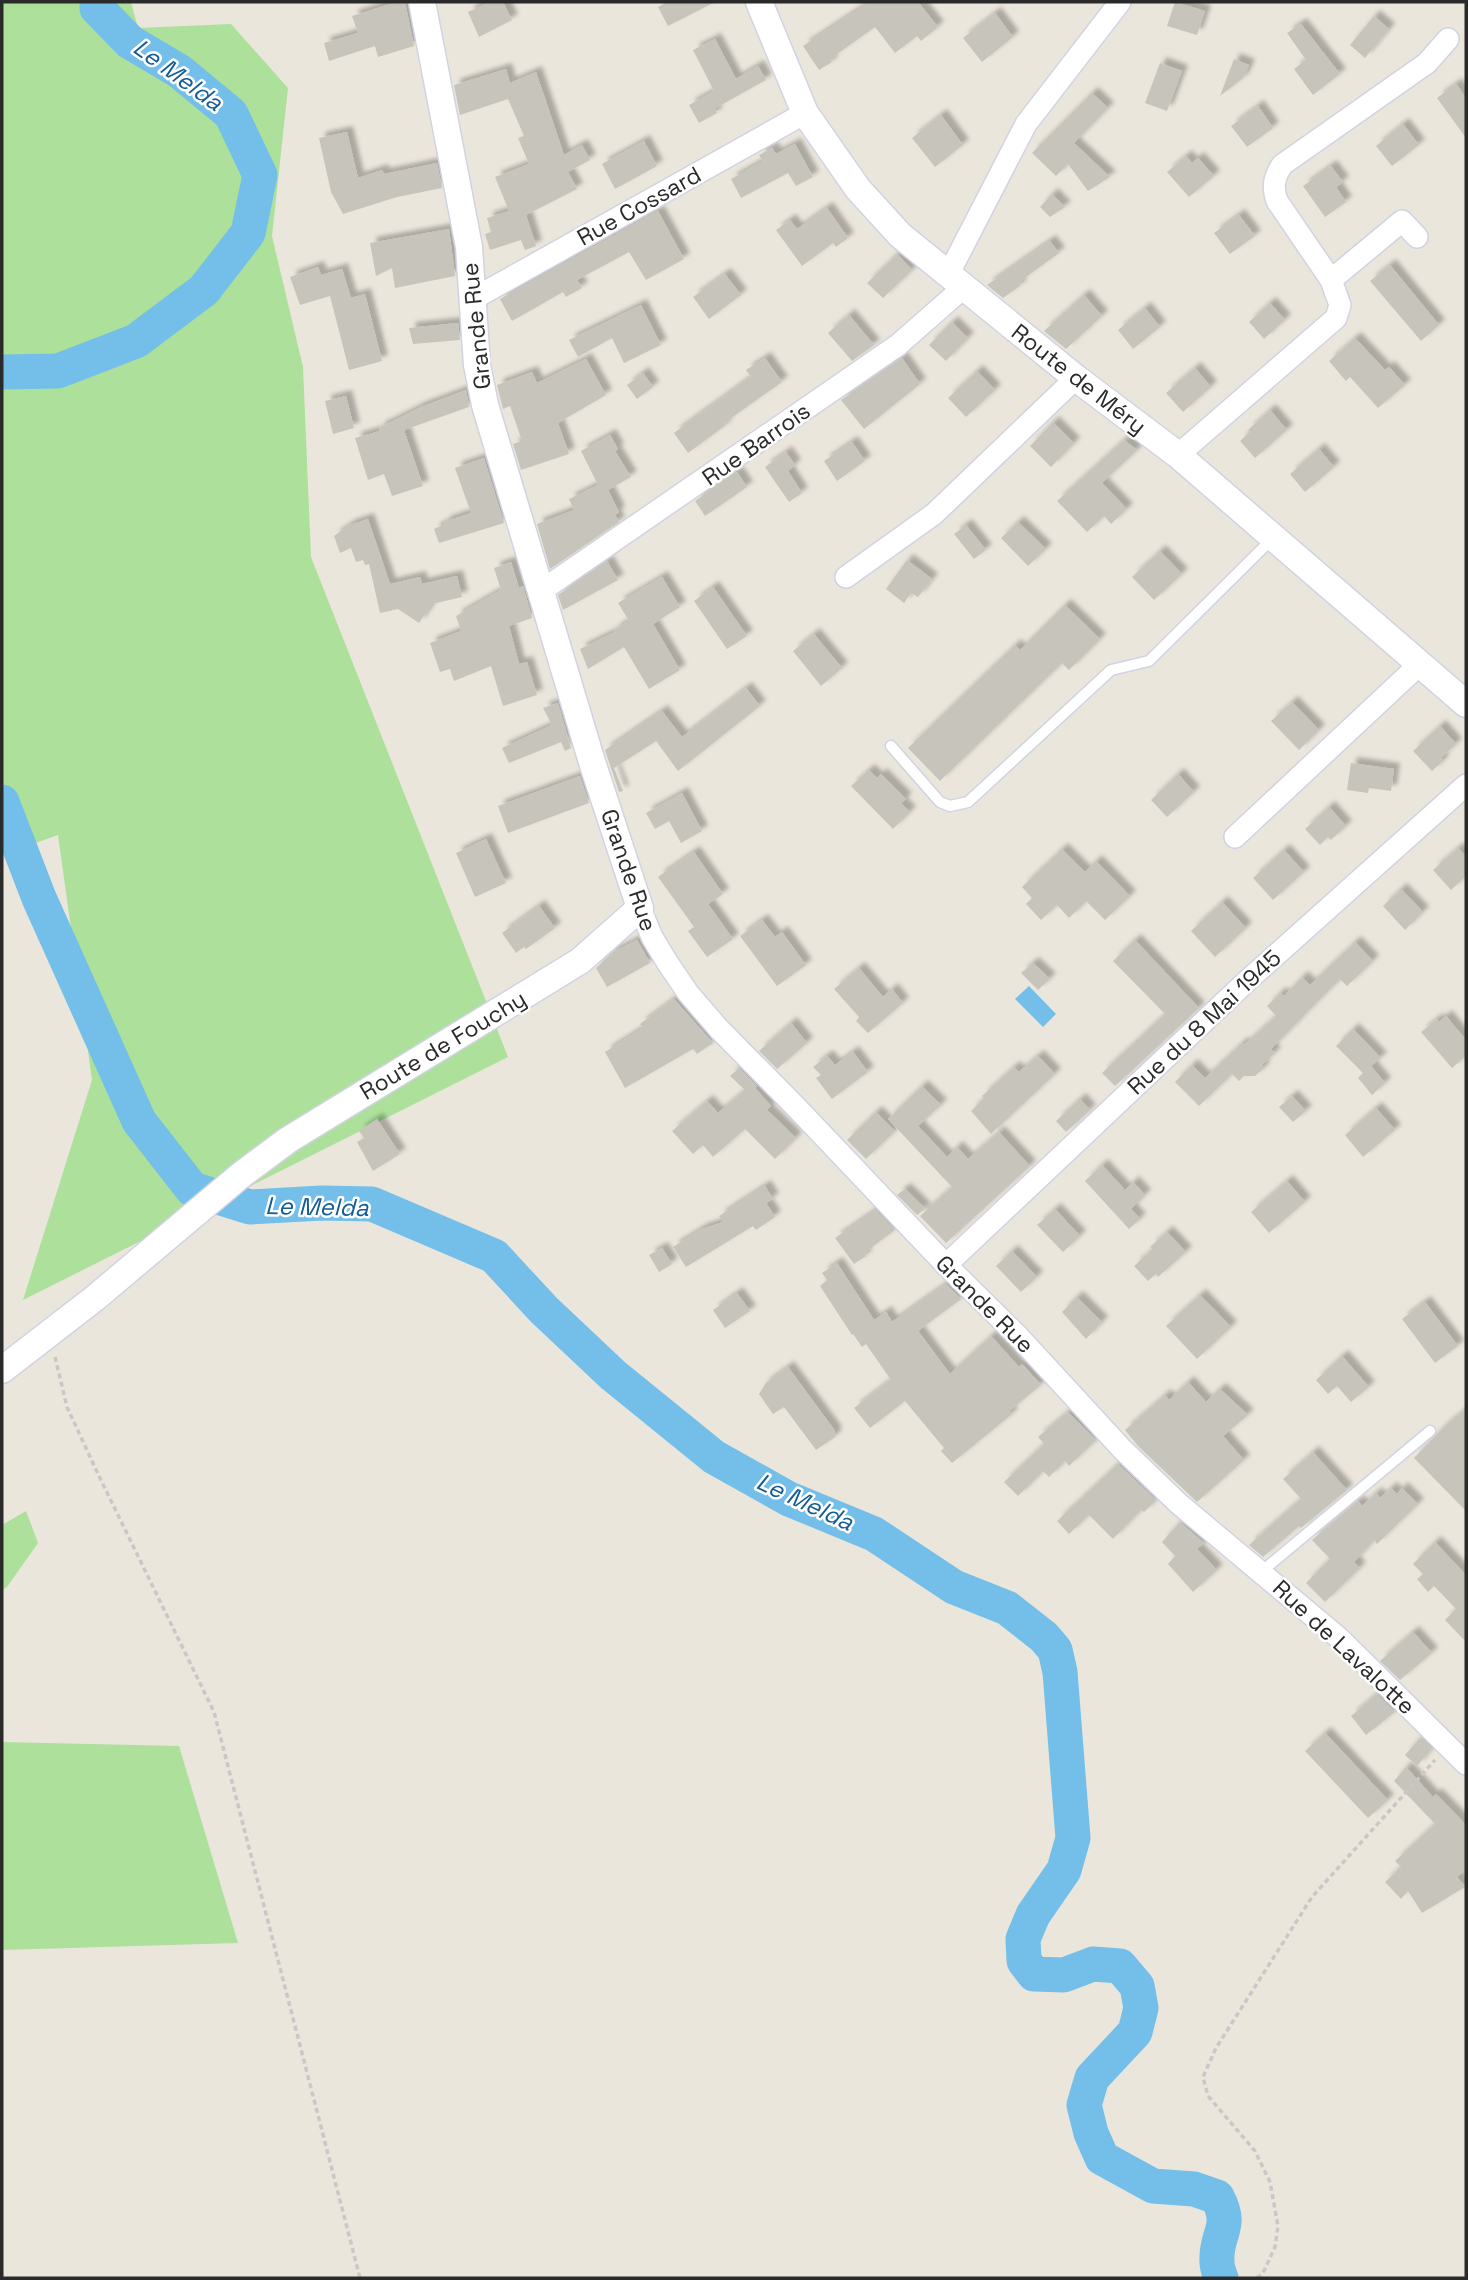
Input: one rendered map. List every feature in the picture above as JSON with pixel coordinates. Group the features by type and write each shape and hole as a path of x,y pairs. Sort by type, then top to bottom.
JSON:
{"street":[{"name":"Grande Rue","path":"422,2 469,247 477,365 485,405 592,762 652,937 688,993 719,1029 1019,1337 1122,1449 1217,1536"},
{"name":"Route de Méry","path":"758,2 806,113 858,188 900,235 1076,378 1178,455 1466,704"},
{"path":"956,281 1026,124 1119,2"},
{"path":"1178,455 1336,318 1340,305 1331,280 1277,201 1273,188 1274,178 1282,165 1427,63 1448,38"},
{"name":"Rue Cossard","path":"473,299 806,113"},
{"path":"1331,280 1402,221 1416,237"},
{"name":"Rue Barrois","path":"541,592 898,345 956,281"},
{"path":"846,577 934,514 1076,378"},
{"path":"1235,837 1420,664"},
{"name":"Rue du 8 Mai 1945","path":"946,1265 1248,980 1466,785"},
{"name":"Route de Fouchy","path":"2,1370 95,1298 241,1175 288,1140 580,961 640,908"},
{"name":"Rue de Lavalotte","path":"1217,1536 1339,1637 1466,1764"}],"lane":[{"path":"891,746 940,802 950,806 968,802 1111,670 1149,662 1274,537"},
{"path":"1261,1572 1430,1431"}],"path":[{"path":"46,1336 59,1366 67,1406 214,1712 360,2278"},
{"path":"1257,2278 1267,2264 1277,2237 1278,2226 1270,2182 1255,2151 1208,2096 1203,2077 1216,2048 1312,1897 1449,1746"}],"green space":[{"path":"3,2 131,2 138,28 231,24 288,88 272,236 303,367 311,557 508,1057 23,1300 92,1080 58,835 2,855"},
{"path":"26,1511 38,1543 7,1587 2,1590 2,1525"},
{"path":"2,1742 179,1746 238,1943 2,1950"}],"water":[{"path":"1029,986 1056,1014 1043,1027 1015,999"}],"building":[{"path":"405,2 414,46 378,57 375,46 329,61 324,43 358,33 352,16"},
{"path":"490,2 503,2 512,20 479,37 468,12"},
{"path":"667,2 715,2 668,26 658,7"},
{"path":"870,2 918,2 938,27 921,41 917,36 895,53 875,27 819,70 803,46"},
{"path":"1175,2 1205,11 1197,35 1167,26"},
{"path":"995,13 1013,37 982,62 963,38"},
{"path":"1374,16 1389,29 1365,58 1350,45"},
{"path":"1301,24 1340,74 1313,95 1294,69 1306,60 1287,33"},
{"path":"715,39 736,79 758,66 766,80 714,109 717,113 699,123 689,105 714,91 693,50"},
{"path":"1234,59 1249,65 1243,78 1220,96"},
{"path":"1160,63 1182,71 1167,111 1145,103"},
{"path":"506,69 510,83 536,72 564,155 582,145 590,160 568,172 577,189 526,215 536,246 525,250 521,240 490,250 485,234 491,232 487,218 509,211 495,177 529,164 518,138 524,136 508,99 460,115 454,85"},
{"path":"1456,84 1466,98 1466,138 1437,98"},
{"path":"1092,93 1108,108 1074,143 1110,177 1088,191 1068,164 1056,176 1032,153"},
{"path":"1258,106 1273,128 1247,147 1231,126"},
{"path":"941,115 963,145 935,167 912,138"},
{"path":"1403,124 1419,145 1392,166 1376,146"},
{"path":"347,132 358,178 382,170 384,174 437,163 442,188 397,197 343,214 331,192 319,138"},
{"path":"644,141 657,166 615,189 602,164"},
{"path":"795,144 813,177 796,186 788,173 741,198 731,179 763,161 759,155 772,148 776,154"},
{"path":"1186,156 1192,163 1198,158 1214,176 1189,197 1167,172"},
{"path":"1331,166 1343,182 1336,187 1346,202 1325,217 1303,186"},
{"path":"1052,194 1065,207 1050,217 1040,207"},
{"path":"827,208 848,238 836,247 833,243 802,266 776,230 790,220 797,229"},
{"path":"658,211 684,259 646,280 629,252 577,280 582,288 566,297 563,292 512,321 500,299"},
{"path":"1239,215 1255,236 1230,254 1214,233"},
{"path":"449,229 455,276 395,288 392,268 376,276 370,243"},
{"path":"1050,241 1059,253 1019,282 1021,285 1003,298 987,285"},
{"path":"897,254 912,270 883,298 867,283"},
{"path":"1390,265 1439,325 1421,341 1370,281"},
{"path":"318,267 321,275 342,269 351,298 365,294 382,361 349,370 330,296 300,305 290,277"},
{"path":"725,274 741,295 709,319 693,297"},
{"path":"1084,295 1102,316 1066,349 1044,331"},
{"path":"1270,303 1285,320 1264,339 1249,322"},
{"path":"641,305 661,345 624,363 612,338 578,357 569,340"},
{"path":"1145,308 1160,327 1133,349 1118,330"},
{"path":"849,315 874,345 852,361 828,333"},
{"path":"952,322 968,338 946,361 929,345"},
{"path":"458,323 460,340 413,344 409,328"},
{"path":"1355,338 1385,370 1389,367 1405,385 1378,408 1350,377 1346,381 1329,361"},
{"path":"765,358 782,382 724,423 726,425 688,453 674,433 751,377 746,370"},
{"path":"902,358 920,384 864,429 841,400"},
{"path":"586,359 606,395 558,423 569,454 521,470 513,444 522,441 510,406 503,409 497,385 532,372 537,383"},
{"path":"1195,368 1211,387 1183,412 1166,393"},
{"path":"977,371 995,390 966,417 948,398"},
{"path":"643,373 653,387 637,399 627,385"},
{"path":"466,390 469,407 404,430 423,486 392,496 384,474 368,480 355,438 380,431 379,428 421,407"},
{"path":"346,396 354,428 333,434 325,401"},
{"path":"1270,410 1287,430 1255,458 1240,441"},
{"path":"1053,422 1074,443 1051,467 1030,446"},
{"path":"610,435 618,449 615,451 631,477 608,490 619,512 615,515 619,522 550,569 537,524 574,510 569,499 598,485 581,451"},
{"path":"1124,440 1137,450 1102,483 1127,509 1111,524 1104,516 1087,532 1057,501"},
{"path":"852,442 865,461 837,481 824,461"},
{"path":"1319,449 1334,467 1305,492 1290,474"},
{"path":"786,452 795,465 788,471 802,493 789,502 765,467"},
{"path":"484,458 504,523 439,543 434,529 445,524 444,522 471,513 455,468"},
{"path":"737,472 747,487 705,516 695,501"},
{"path":"368,519 390,584 420,577 422,584 457,576 462,597 432,604 419,623 398,609 380,613 369,564 365,565 363,560 356,562 351,548 340,553 334,536 350,525"},
{"path":"1018,522 1046,549 1028,566 1001,538"},
{"path":"966,525 986,550 974,559 954,534"},
{"path":"1160,551 1182,574 1154,600 1132,577"},
{"path":"907,560 932,579 918,597 911,593 904,603 886,589"},
{"path":"607,561 618,580 563,610 558,595"},
{"path":"511,562 519,588 523,586 532,618 509,626 519,664 527,662 537,695 503,706 491,666 454,681 450,669 440,672 430,643 461,631 456,616 501,590 494,568"},
{"path":"662,577 680,607 653,624 680,670 649,689 624,647 588,669 580,649 615,632 614,630 629,621 618,603"},
{"path":"713,587 747,636 727,649 694,601"},
{"path":"1065,605 1100,639 1069,670 1062,663 940,781 908,748 1015,645 1020,650"},
{"path":"814,634 842,668 821,686 793,651"},
{"path":"746,688 760,706 678,771 656,741 614,768 623,791 619,792 605,750 662,711 682,737"},
{"path":"1292,702 1319,730 1299,750 1271,721"},
{"path":"558,703 571,748 565,751 561,742 509,763 502,748 552,725 543,708"},
{"path":"1440,726 1456,744 1432,771 1413,751"},
{"path":"1351,763 1394,769 1391,791 1369,788 1368,793 1347,790"},
{"path":"869,770 877,778 881,774 906,799 901,803 910,812 893,829 851,786"},
{"path":"1178,774 1194,792 1167,817 1151,800"},
{"path":"580,776 589,803 508,833 498,806"},
{"path":"682,793 702,831 681,843 669,821 655,829 646,813"},
{"path":"1329,807 1346,826 1331,840 1328,837 1320,845 1305,829"},
{"path":"486,839 506,883 475,897 456,853"},
{"path":"1458,848 1466,857 1466,876 1451,890 1433,870"},
{"path":"1062,849 1085,872 1096,861 1130,896 1105,920 1086,901 1069,918 1057,905 1041,920 1026,904 1032,898 1022,887"},
{"path":"1284,850 1304,872 1273,900 1253,878"},
{"path":"694,852 723,894 708,904 733,939 707,957 688,931 694,927 658,877"},
{"path":"1401,889 1423,912 1405,930 1383,906"},
{"path":"1222,902 1246,928 1215,957 1191,931"},
{"path":"539,906 555,928 516,953 502,933"},
{"path":"762,920 775,937 782,932 806,965 777,986 740,936"},
{"path":"637,940 650,963 607,987 596,968 613,952"},
{"path":"1135,940 1199,1008 1115,1086 1102,1073 1165,1014 1113,961"},
{"path":"1355,942 1373,961 1347,986 1340,979 1271,1049 1275,1053 1255,1076 1244,1076 1239,1081 1232,1074 1199,1106 1175,1082 1192,1065 1205,1078 1276,1016 1267,1006 1280,993 1284,996 1302,977 1310,985"},
{"path":"1033,963 1050,979 1038,990 1021,973"},
{"path":"859,968 883,997 892,989 903,1003 868,1033 856,1021 859,1017 834,989"},
{"path":"674,999 713,1043 697,1054 693,1049 625,1088 605,1052 643,1028 640,1024"},
{"path":"1446,1016 1466,1040 1466,1056 1452,1068 1421,1032 1437,1019 1439,1022"},
{"path":"791,1023 807,1043 777,1069 759,1051"},
{"path":"1353,1029 1381,1058 1371,1066 1385,1083 1372,1095 1358,1078 1363,1073 1336,1046"},
{"path":"853,1052 868,1072 832,1099 816,1078 821,1075 813,1067 827,1056 835,1065"},
{"path":"1038,1056 1055,1074 991,1134 971,1111 984,1098 982,1096 1014,1067 1019,1072"},
{"path":"739,1068 757,1086 755,1088 771,1106 767,1110 796,1138 775,1159 745,1129 713,1157 703,1145 693,1154 672,1131 707,1101 718,1113 745,1090 730,1076"},
{"path":"922,1086 941,1105 918,1126 947,1157 957,1147 968,1159 999,1132 1030,1166 946,1243 920,1216 952,1187 888,1119"},
{"path":"1292,1096 1306,1111 1293,1122 1279,1107"},
{"path":"1080,1099 1090,1110 1066,1132 1056,1121"},
{"path":"1376,1108 1395,1130 1363,1157 1345,1135"},
{"path":"876,1112 895,1131 866,1159 847,1140"},
{"path":"377,1119 400,1154 373,1171 357,1142 364,1138 359,1131"},
{"path":"1102,1165 1125,1190 1133,1182 1145,1195 1131,1209 1140,1219 1129,1229 1085,1181"},
{"path":"1287,1181 1305,1202 1269,1233 1251,1212"},
{"path":"765,1186 773,1199 766,1203 775,1217 756,1230 753,1226 686,1267 673,1247 702,1229 723,1222 719,1216"},
{"path":"905,1189 925,1209 917,1215 897,1195"},
{"path":"1055,1209 1080,1236 1063,1252 1037,1225"},
{"path":"876,1210 895,1230 854,1264 835,1238"},
{"path":"1167,1232 1186,1252 1158,1277 1156,1274 1148,1281 1134,1266"},
{"path":"662,1248 672,1264 659,1272 649,1255"},
{"path":"1012,1251 1037,1277 1021,1292 996,1266"},
{"path":"837,1263 874,1320 886,1312 892,1322 946,1284 961,1299 918,1331 950,1374 991,1336 1019,1367 1022,1364 1041,1385 1009,1411 1012,1414 952,1463 941,1451 944,1448 905,1401 870,1428 854,1408 891,1380 866,1344 862,1347 852,1335 820,1286 827,1280 822,1273"},
{"path":"737,1293 750,1311 725,1328 713,1310"},
{"path":"1200,1295 1231,1327 1197,1359 1166,1326"},
{"path":"1077,1297 1102,1322 1086,1339 1062,1312"},
{"path":"1425,1302 1458,1346 1435,1363 1402,1319"},
{"path":"1342,1356 1369,1387 1351,1402 1337,1386 1328,1394 1316,1380"},
{"path":"788,1367 835,1431 835,1437 816,1450 784,1407 773,1414 759,1394 766,1383"},
{"path":"1188,1382 1206,1402 1220,1389 1248,1415 1223,1436 1244,1460 1197,1502 1138,1446 1125,1430 1165,1395 1169,1400"},
{"path":"1466,1409 1466,1511 1414,1458"},
{"path":"1068,1412 1096,1440 1069,1466 1065,1461 1049,1477 1043,1471 1018,1496 1004,1482 1044,1444 1038,1437"},
{"path":"1313,1452 1347,1490 1263,1557 1249,1545 1301,1499 1283,1479"},
{"path":"1118,1464 1156,1500 1144,1512 1141,1510 1113,1539 1089,1515 1069,1534 1057,1521"},
{"path":"1391,1488 1397,1494 1402,1488 1418,1504 1377,1544 1374,1540 1354,1562 1360,1568 1325,1602 1306,1583 1330,1559 1312,1540 1358,1501 1362,1506 1376,1493 1380,1498"},
{"path":"1180,1522 1204,1543 1197,1549 1217,1570 1193,1592 1168,1564 1175,1556 1162,1542"},
{"path":"1435,1542 1466,1575 1466,1642 1445,1620 1456,1609 1434,1586 1428,1592 1417,1579 1423,1574 1413,1564"},
{"path":"1413,1632 1432,1653 1400,1680 1380,1661"},
{"path":"1377,1694 1395,1712 1366,1735 1351,1716"},
{"path":"1325,1733 1388,1800 1368,1818 1305,1751"},
{"path":"1421,1737 1432,1748 1417,1766 1405,1755"},
{"path":"1406,1767 1433,1797 1436,1794 1466,1825 1466,1869 1457,1877 1465,1887 1422,1913 1408,1891 1401,1899 1385,1882 1401,1867 1395,1861 1435,1824 1394,1781"}],"waterway":[{"name":"Le Melda","path":"2,372 58,371 136,341 204,290 248,233 260,175 231,114 179,71 130,42 97,8 97,2"},
{"name":"Le Melda","path":"2,802 39,898 139,1121 192,1189 250,1207 322,1203 372,1204 494,1256 544,1310 613,1375 714,1457 789,1499 874,1534 954,1587 1007,1608 1044,1637 1055,1650 1060,1672 1073,1838 1064,1870 1033,1915 1023,1939 1024,1961 1034,1974 1064,1975 1093,1964 1120,1966 1137,1986 1141,2008 1135,2032 1092,2078 1084,2105 1091,2133 1102,2158 1153,2186 1194,2189 1217,2197 1224,2216 1217,2252 1217,2266 1221,2278"}]}
